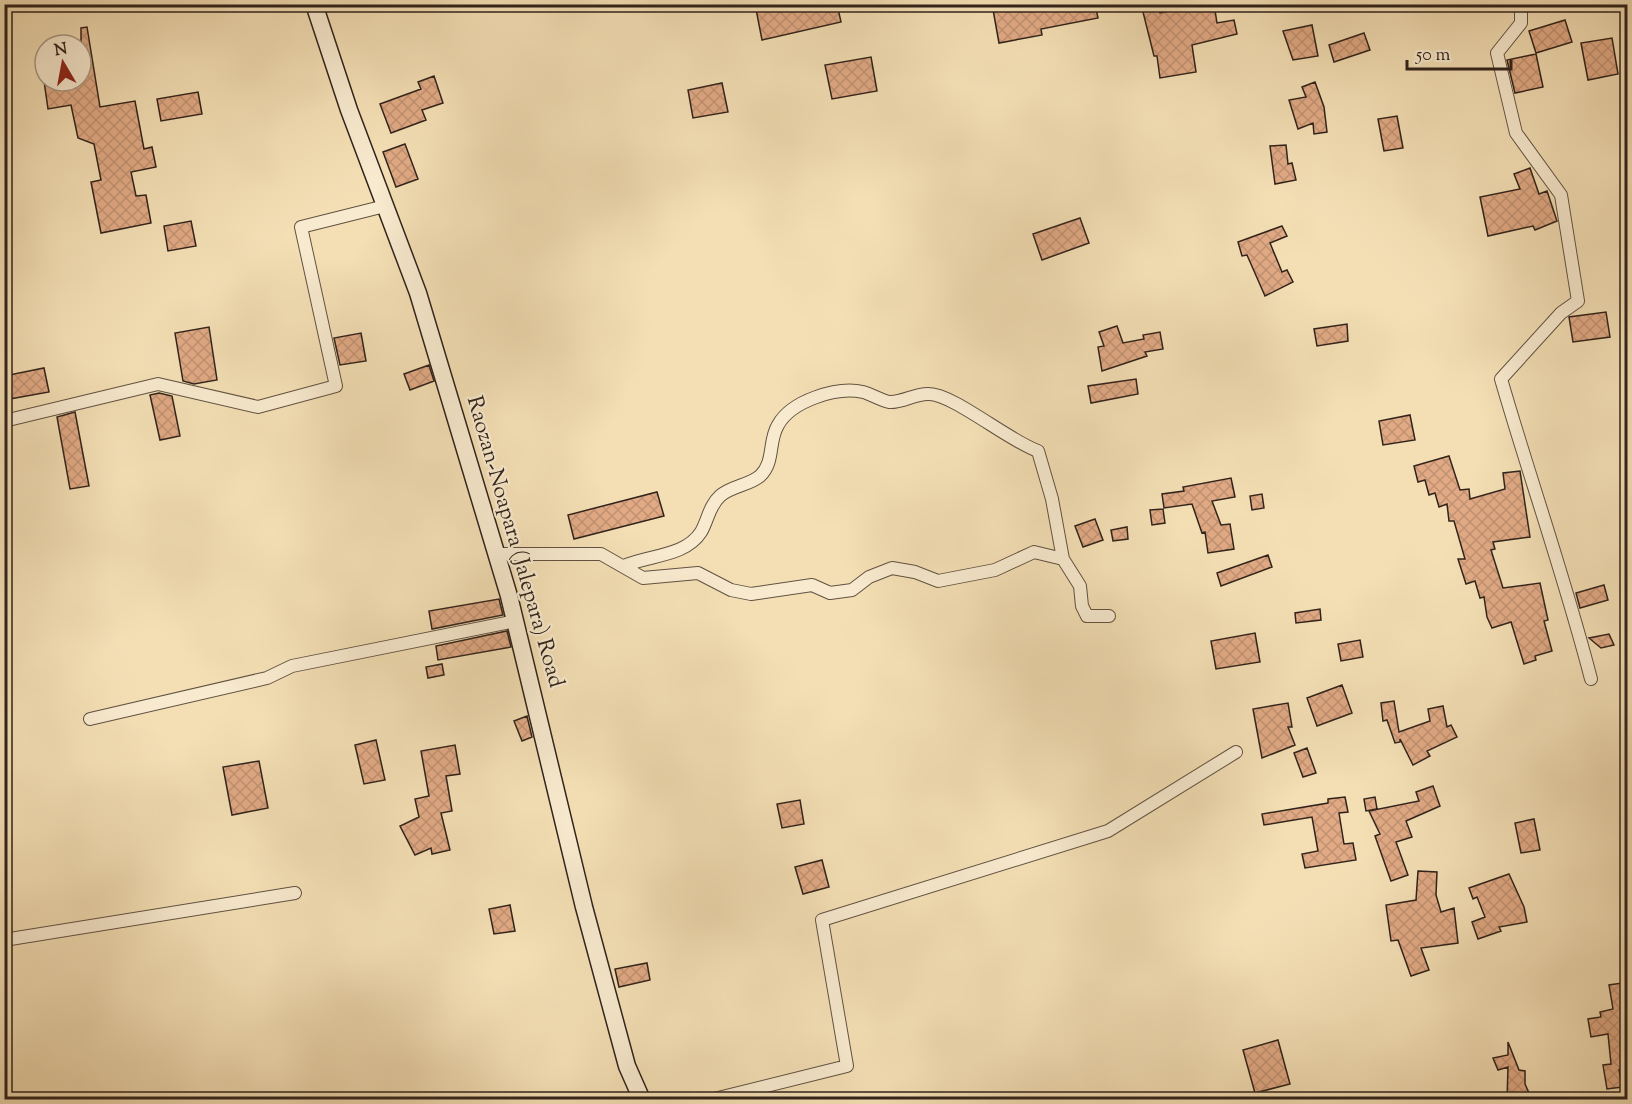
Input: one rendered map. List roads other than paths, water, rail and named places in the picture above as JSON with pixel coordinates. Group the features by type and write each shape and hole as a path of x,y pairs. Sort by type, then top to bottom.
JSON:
{"main road":[{"name":"Raozan-Noapara (Jalepara) Road","path":"314,4 418,293 497,554 516,621 584,908 627,1066 642,1100"}],"street":[{"path":"1521,4 1521,23 1497,53 1516,133 1561,195 1578,301 1561,313 1501,379 1535,496 1572,606 1591,679"},
{"path":"4,421 158,384 258,407 336,386 301,227 385,206"},
{"path":"624,566 639,559 684,549 700,533 711,507 721,495 759,478 769,465 776,427 786,413 831,392 861,392 890,402 930,394 957,405 1025,446 1038,451 1053,499 1063,559 1080,586 1082,606 1087,616 1109,616"},
{"path":"497,554 602,555 643,578 698,573 731,590 751,594 812,585 830,593 852,590 869,577 892,568 915,572 938,581 995,570 1034,552 1063,559"},
{"path":"90,719 267,678 292,666 516,621"},
{"path":"710,1100 847,1066 822,920 1108,831 1236,752"},
{"path":"4,940 295,894"}]}
